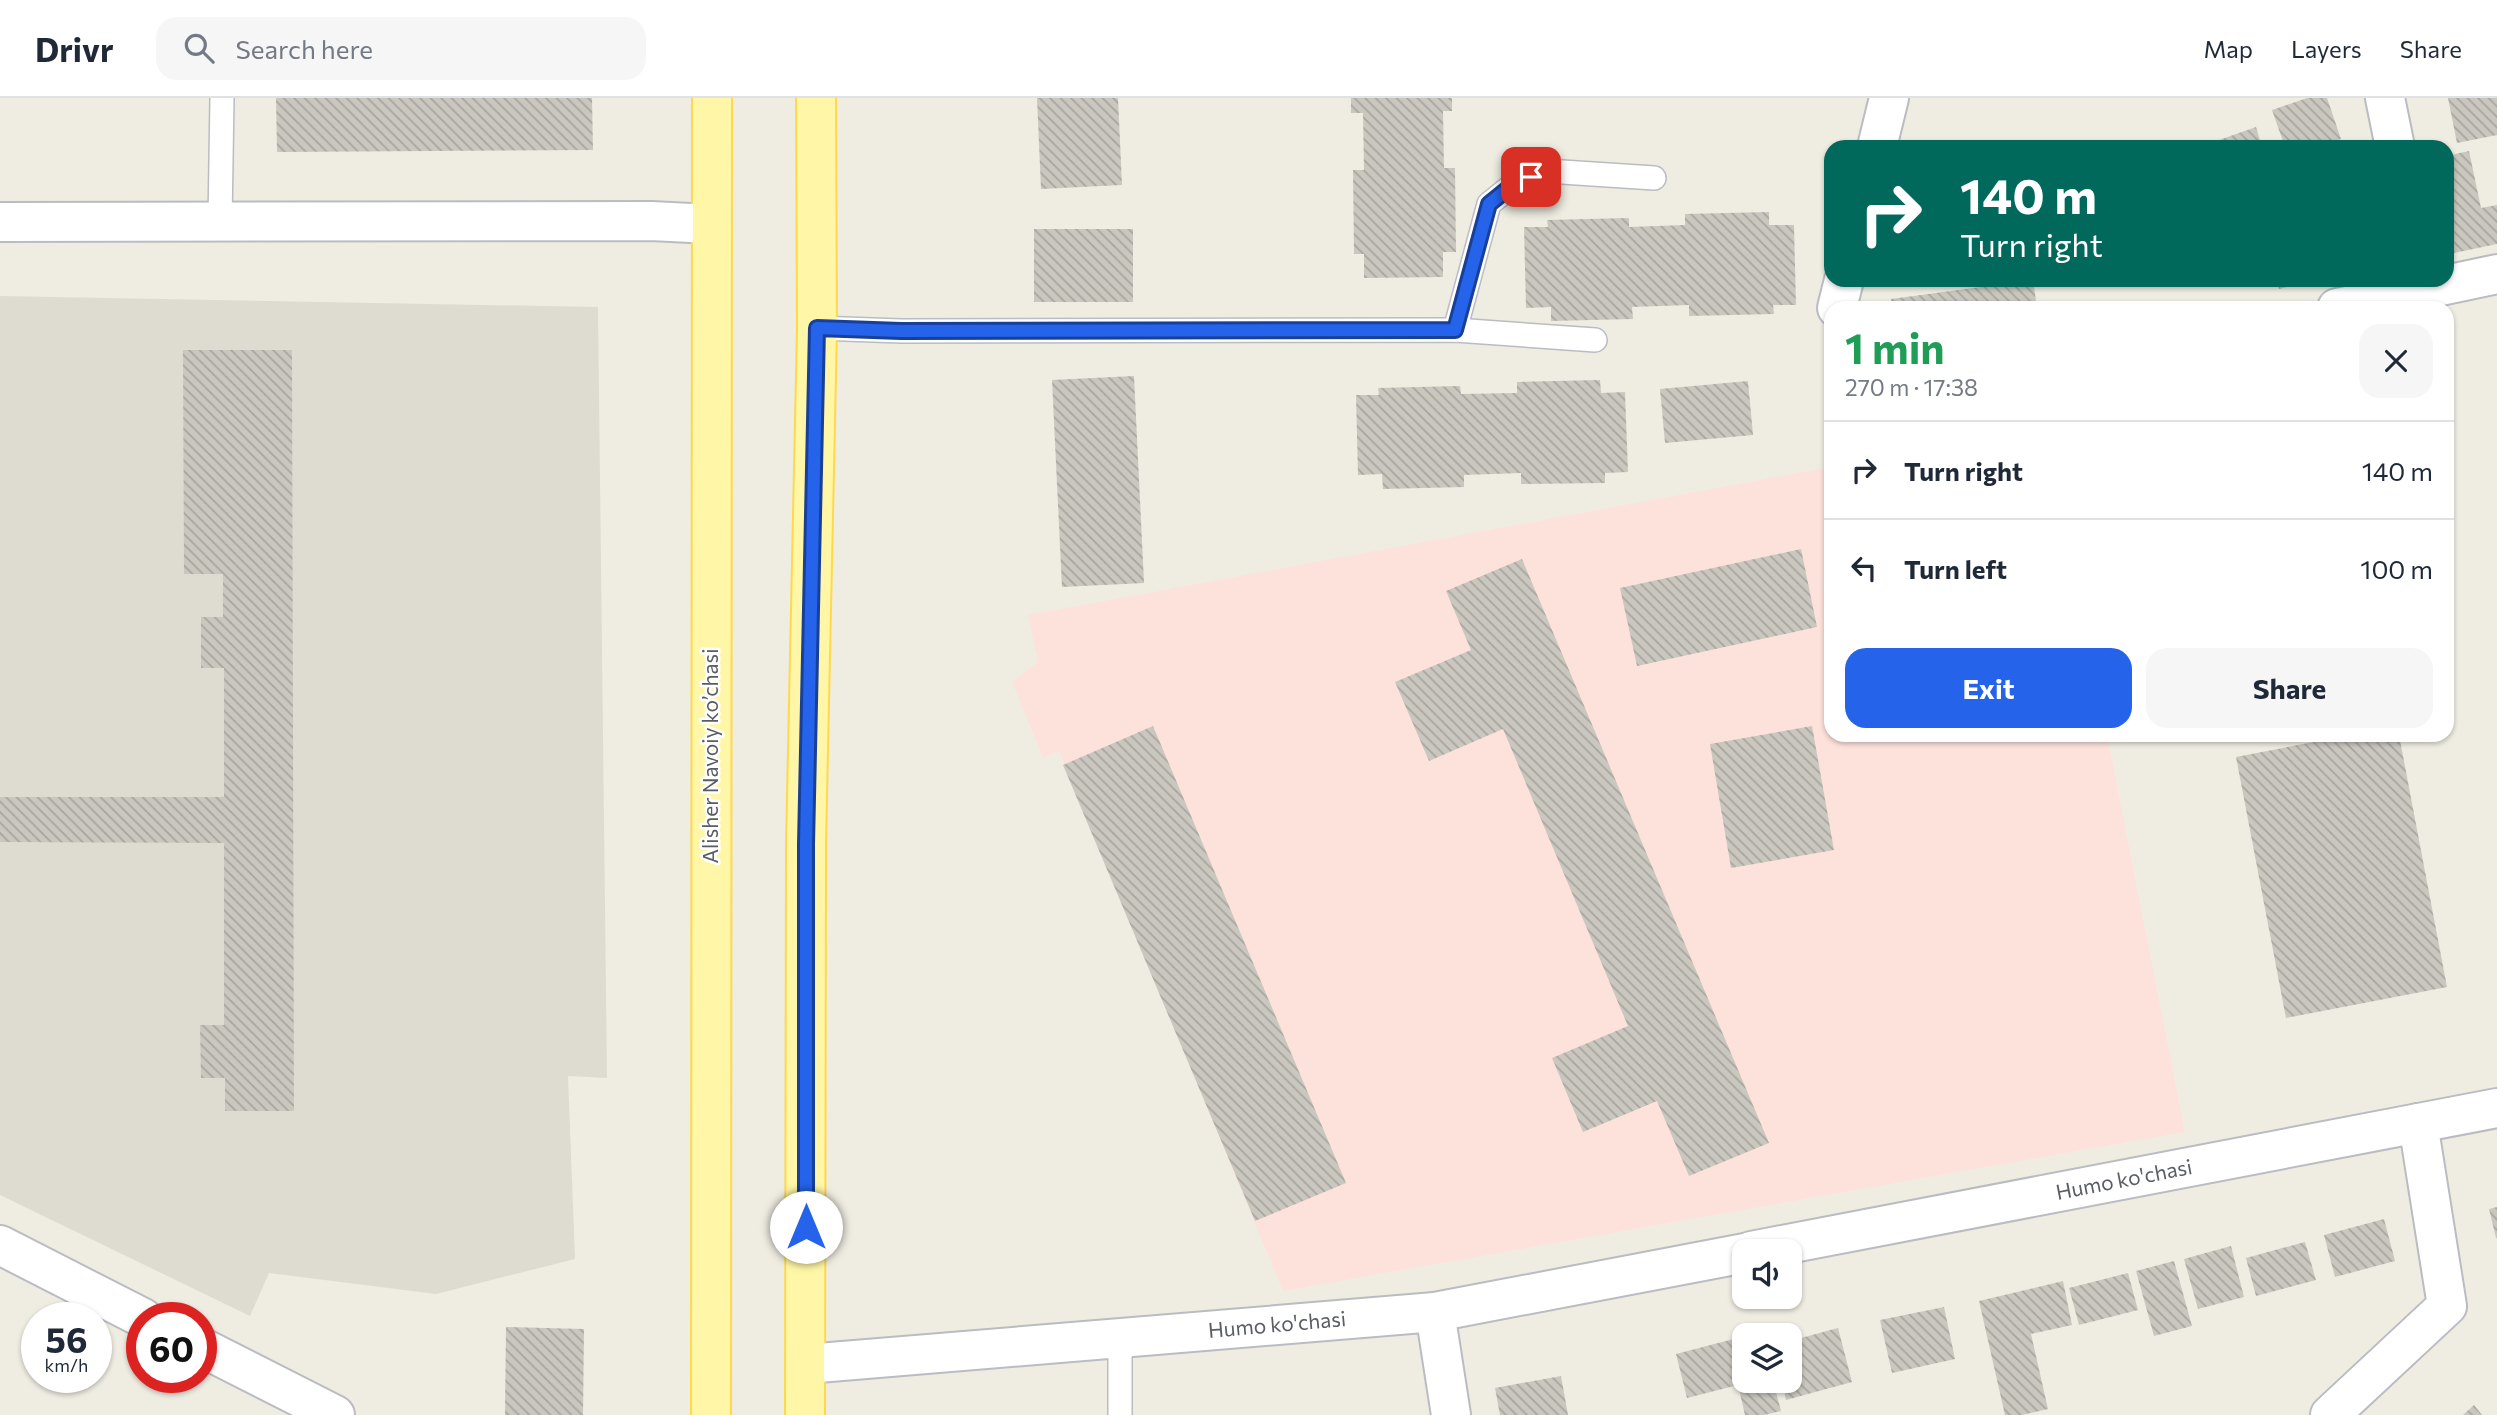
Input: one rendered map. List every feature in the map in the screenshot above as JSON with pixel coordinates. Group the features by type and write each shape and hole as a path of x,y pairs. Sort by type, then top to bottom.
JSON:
{"main road":[{"name":"Alisher Navoiy ko’chasi","path":"711,1415 712,98"},
{"path":"805,1415 806,844 817,328 816,98"}],"street":[{"path":"1879,140 1889,98"},
{"path":"2385,98 2394,140"},
{"path":"0,222 652,221 711,224"},
{"path":"2454,280 2497,274"},
{"path":"2363,301 2416,287"},
{"name":"Humo ko'chasi","path":"1802,1241 2497,1108"},
{"path":"2330,1415 2447,1306 2418,1123"},
{"path":"0,1245 126,1309"},
{"name":"Humo ko'chasi","path":"806,1364 1435,1312 1732,1255"},
{"path":"1435,1312 1451,1415"},
{"path":"217,1355 335,1415"}],"lane":[{"path":"220,222 222,98"},
{"path":"1455,330 1489,204 1515,183 1547,171 1654,178"},
{"path":"817,328 901,331 1455,330 1595,340"},
{"path":"1120,1337 1120,1415"}],"shaded area":[{"path":"0,296 598,307 607,1078 568,1076 575,1259 436,1294 269,1273 250,1316 0,1195"},
{"path":"1824,468 1824,742 2108,742 2185,1132 1283,1291 1059,751 1043,758 1012,682 1038,662 1028,615"}],"building":[{"path":"276,98 592,98 593,150 277,152"},
{"path":"1037,98 1118,98 1122,185 1041,189"},
{"path":"1351,98 1452,98 1452,111 1443,111 1444,168 1455,168 1456,252 1443,252 1443,277 1364,278 1364,254 1354,254 1353,170 1364,170 1363,113 1351,113"},
{"path":"2307,98 2327,98 2341,139 2283,140 2272,110"},
{"path":"2448,98 2497,98 2497,135 2457,143"},
{"path":"2256,127 2260,140 2219,140"},
{"path":"2469,151 2481,208 2497,205 2497,244 2454,253 2454,154"},
{"path":"1769,212 1769,225 1794,225 1796,305 1773,305 1774,314 1689,316 1689,305 1632,307 1633,319 1551,321 1551,307 1526,308 1524,227 1548,227 1547,220 1629,218 1629,227 1685,225 1685,214"},
{"path":"1034,229 1133,229 1133,302 1034,302"},
{"path":"1981,287 2034,287 2036,301 1891,301"},
{"path":"183,350 292,350 294,1111 225,1111 225,1078 201,1078 200,1025 224,1025 224,843 0,842 0,797 224,797 224,668 201,668 201,617 223,617 223,574 184,574"},
{"path":"1134,376 1144,583 1062,587 1052,380"},
{"path":"1600,380 1601,393 1625,392 1628,472 1605,473 1605,483 1521,484 1521,473 1464,475 1464,487 1383,489 1382,474 1358,475 1356,395 1379,395 1378,388 1460,386 1461,394 1517,393 1517,382"},
{"path":"1748,381 1753,435 1665,443 1660,389"},
{"path":"1801,549 1817,627 1637,666 1620,588"},
{"path":"1522,559 1769,1143 1689,1176 1657,1101 1583,1132 1552,1058 1628,1026 1503,729 1429,761 1395,682 1471,650 1446,591"},
{"path":"1153,726 1346,1183 1255,1221 1063,765"},
{"path":"1812,726 1834,850 1731,868 1710,744"},
{"path":"2314,742 2400,742 2447,987 2286,1018 2236,757"},
{"path":"2497,1207 2497,1238 2496,1238 2489,1209"},
{"path":"2384,1219 2395,1261 2335,1277 2324,1235"},
{"path":"2305,1242 2316,1280 2256,1296 2246,1258"},
{"path":"2231,1246 2244,1297 2198,1309 2184,1259"},
{"path":"2174,1261 2192,1326 2154,1336 2136,1271"},
{"path":"2128,1273 2138,1310 2079,1325 2069,1288"},
{"path":"2063,1281 2072,1325 2031,1334 2048,1409 2022,1415 2005,1415 1979,1301"},
{"path":"1944,1307 1955,1359 1892,1373 1880,1320"},
{"path":"506,1327 584,1329 583,1415 505,1415"},
{"path":"1838,1328 1852,1382 1786,1400 1785,1393 1802,1393 1802,1338"},
{"path":"1732,1339 1732,1387 1687,1398 1676,1354"},
{"path":"1561,1376 1568,1415 1500,1415 1495,1388"},
{"path":"1740,1393 1776,1393 1781,1411 1745,1415"},
{"path":"2474,1405 2482,1415 2463,1415"}],"route":[{"path":"806,1227 806,844 817,328 901,331 1455,330 1489,204 1515,183 1531,177"}]}
